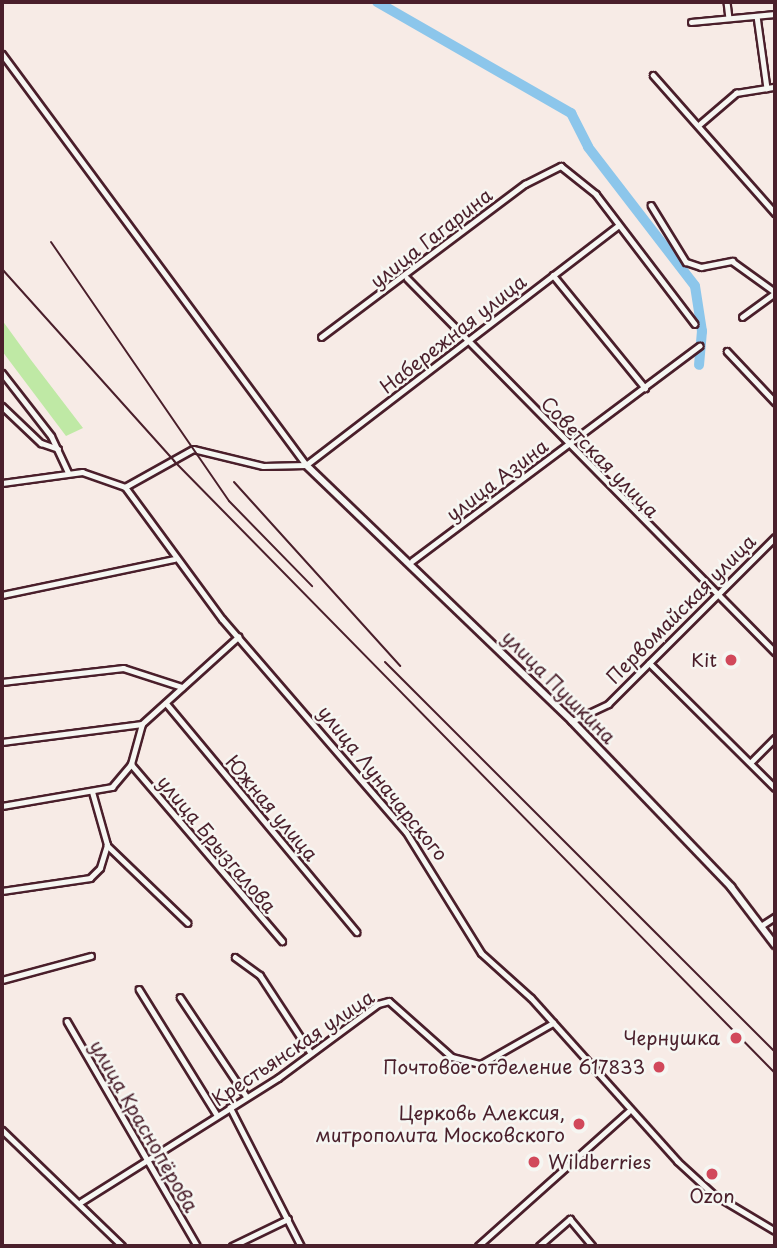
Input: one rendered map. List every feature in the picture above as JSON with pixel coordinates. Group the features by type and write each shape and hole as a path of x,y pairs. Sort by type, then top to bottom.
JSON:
{"main road":[{"name":"улица Пушкина","path":"306,465 412,561 572,721 761,926 775,945"}],"street":[{"path":"727,2 729,18"},
{"path":"691,22 775,14"},
{"path":"757,16 767,88"},
{"path":"2,54 306,465"},
{"path":"653,75 700,124 775,213"},
{"path":"700,124 736,93 775,87"},
{"name":"улица Гагарина","path":"321,337 407,278 524,184 561,166 596,194 618,226"},
{"path":"650,205 686,262 701,267 732,261 775,292 742,317"},
{"path":"618,226 695,324"},
{"name":"Набережная улица","path":"306,465 618,226"},
{"path":"553,275 645,388"},
{"name":"Советская улица","path":"407,278 466,342 716,596 775,652"},
{"name":"улица Азина","path":"412,561 699,346"},
{"path":"727,351 775,402"},
{"path":"2,373 58,449 68,472"},
{"path":"2,406 41,443 58,449"},
{"path":"2,483 68,472 125,487 193,449 263,466 306,465"},
{"name":"улица Луначарского","path":"125,487 174,559 237,637 406,832 481,953 553,1023 628,1112 713,1194 775,1231"},
{"name":"Первомайская улица","path":"572,721 608,704 775,537"},
{"path":"2,595 174,559"},
{"path":"2,806 112,787 131,764 142,724 237,637"},
{"path":"649,663 775,788"},
{"path":"2,682 122,668 183,688"},
{"name":"Южная улица","path":"166,703 357,932"},
{"path":"2,742 142,724"},
{"path":"750,763 775,738"},
{"name":"улица Брызгалова","path":"131,764 282,941"},
{"path":"92,792 107,845 188,923"},
{"path":"2,891 90,878 107,845"},
{"path":"761,926 775,916"},
{"path":"2,980 91,956"},
{"path":"235,957 260,975 311,1053"},
{"path":"139,989 217,1115"},
{"path":"180,996 247,1097"},
{"name":"Крестьянская улица","path":"81,1202 247,1097 389,1001 452,1057 481,1063 553,1023"},
{"name":"улица Краснопёрова","path":"67,1021 149,1157 150,1169 197,1245"},
{"path":"230,1107 301,1246"},
{"path":"478,1246 628,1112"},
{"path":"2,1130 81,1202 122,1246"},
{"path":"232,1246 289,1219"},
{"path":"539,1246 570,1219 593,1246"}],"green space":[{"path":"2,320 83,428 66,436 2,351"}],"waterway":[{"path":"377,2 571,113 588,147 695,286 702,331 699,365"}],"railway":[{"path":"51,242 229,501 312,586"},
{"path":"2,269 174,461 775,1073"},
{"path":"234,482 400,666"},
{"path":"385,662 775,1052"}],"place":[{"name":"Kit","path":"731,660"},
{"name":"Чернушка","path":"736,1038"},
{"name":"Почтовое отделение 617833","path":"659,1067"},
{"name":"Церковь Алексия, митрополита Московского","path":"579,1124"},
{"name":"Wildberries","path":"534,1162"},
{"name":"Ozon","path":"712,1174"}]}
